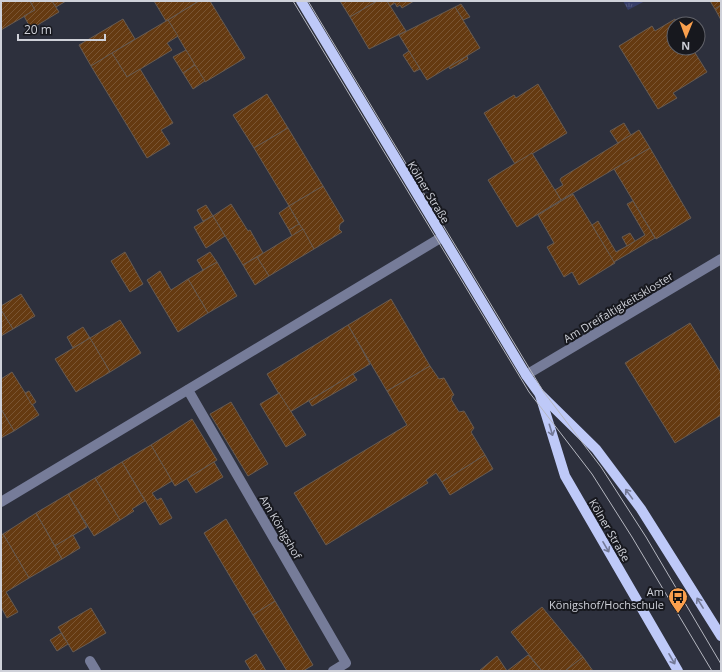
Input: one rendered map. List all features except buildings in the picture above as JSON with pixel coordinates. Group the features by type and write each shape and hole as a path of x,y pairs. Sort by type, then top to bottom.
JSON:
{"main road":[{"name":"Kölner Straße","path":"301,1 526,375 539,393 596,448 641,510 721,636"},
{"name":"Kölner Straße","path":"539,393 565,476 678,671"}],"street":[{"path":"1,502 442,237"},
{"name":"Am Dreifaltigkeitskloster","path":"526,375 721,259"},
{"name":"Am Königshof","path":"188,390 346,664 333,671"},
{"path":"90,661 96,671"}],"green space":[{"path":"623,1 645,1 628,10"}],"tram line":[{"path":"293,1 529,392 592,474 632,537 712,671"},
{"path":"308,1 543,391 601,467 646,537 721,664"}],"place":[{"name":"Am Königshof/Hochschule","path":"678,614"}]}
